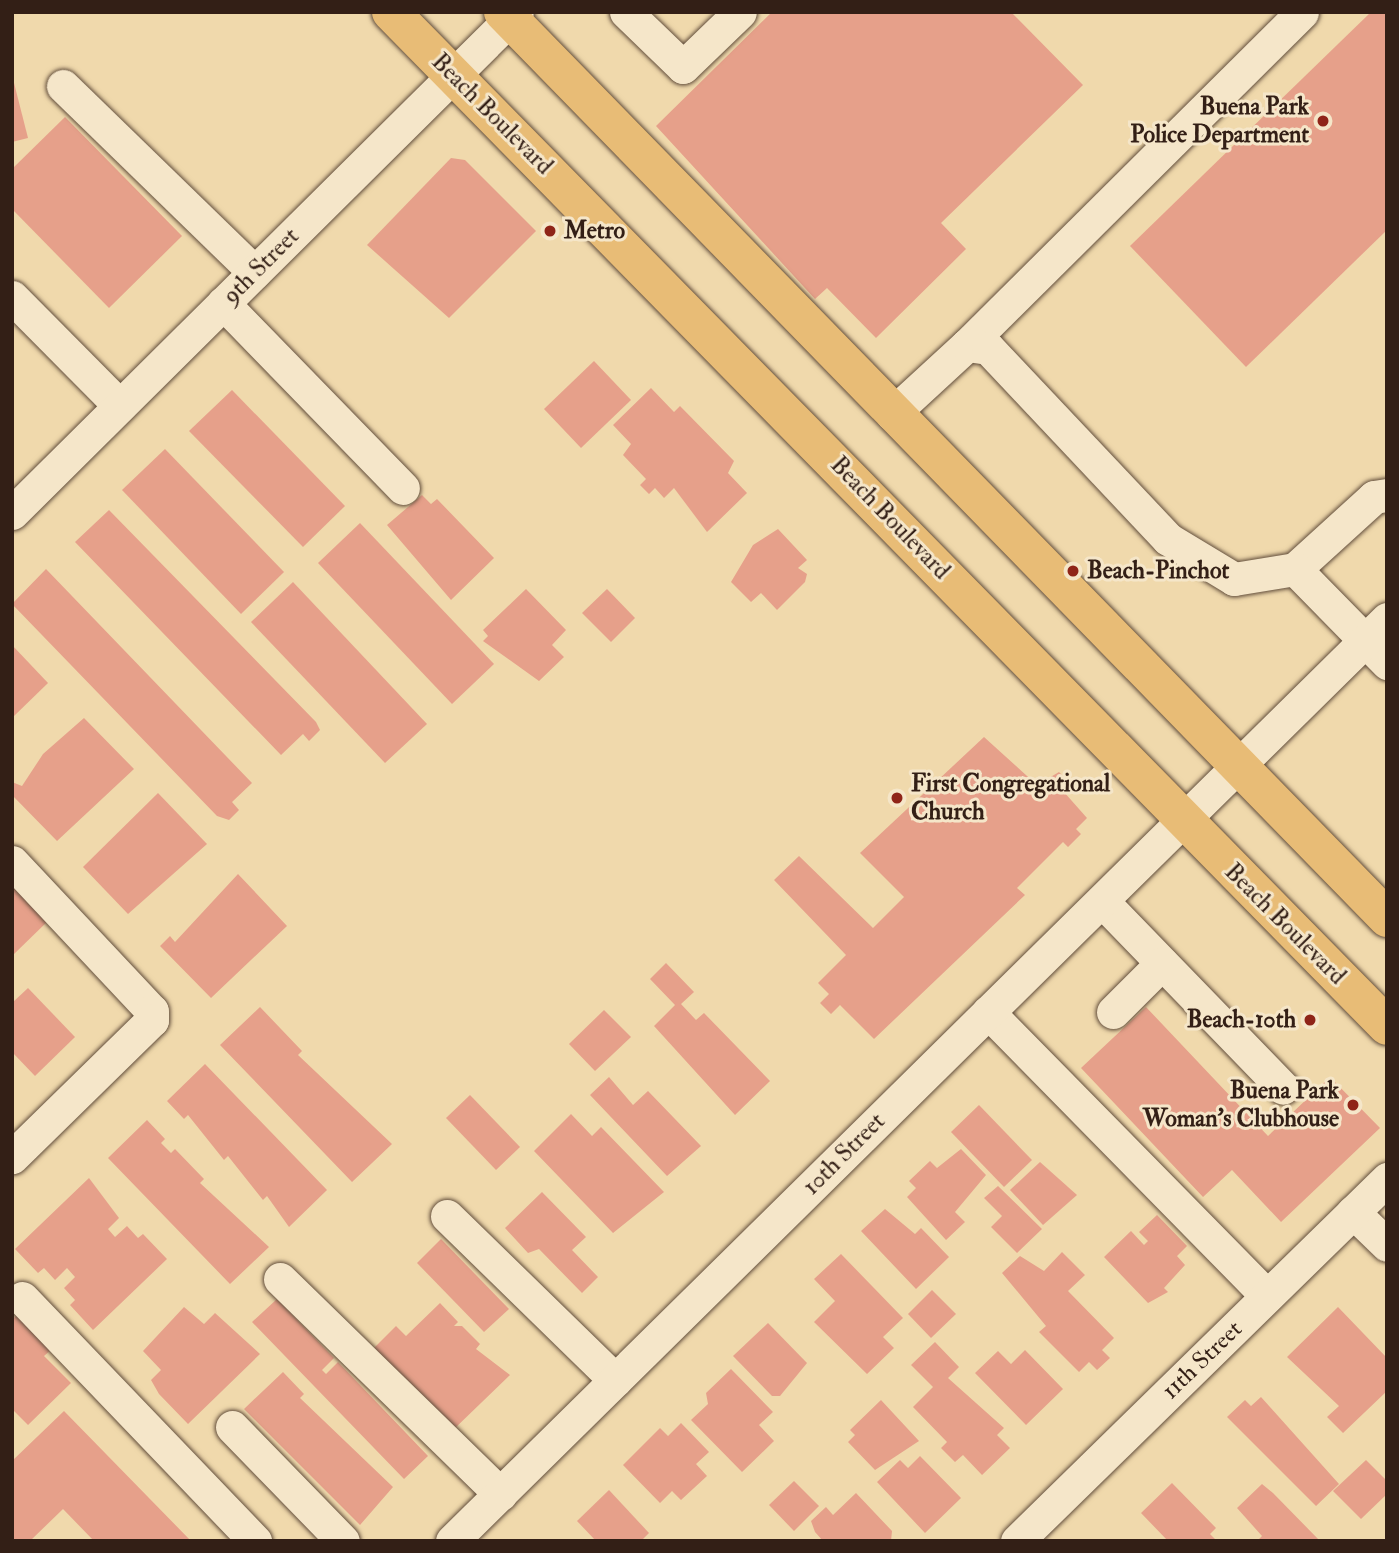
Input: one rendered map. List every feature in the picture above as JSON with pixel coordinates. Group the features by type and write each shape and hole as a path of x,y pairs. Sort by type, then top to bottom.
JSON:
{"main road":[{"name":"Beach Boulevard","path":"391,12 1183,822 1387,1026"},
{"path":"510,15 1236,769 1386,915"}],"street":[{"path":"626,12 683,67 740,12"},
{"path":"892,414 967,345 1302,12"},
{"name":"9th Street","path":"12,513 510,15"},
{"path":"63,86 254,272"},
{"path":"12,297 120,406"},
{"path":"223,303 403,488"},
{"path":"967,345 988,348 1168,539 1206,567 1234,579 1295,569 1374,497 1387,495"},
{"path":"1295,569 1379,641"},
{"name":"10th Street","path":"452,1541 1236,769 1379,641"},
{"path":"12,862 140,994 152,1020 12,1157"},
{"path":"1102,901 1283,1088"},
{"path":"1113,1012 1162,963"},
{"path":"988,1012 1267,1296"},
{"name":"11th Street","path":"1017,1541 1387,1178"},
{"path":"1353,1212 1387,1245"},
{"path":"447,1216 615,1380"},
{"path":"280,1279 500,1494"},
{"path":"22,1298 255,1541"},
{"path":"232,1427 343,1541"}],"building":[{"path":"772,12 1011,12 1083,85 941,223 966,249 876,338 827,288 815,299 656,126"},
{"name":"Buena Park Police Department","path":"1371,12 1387,12 1387,230 1246,367 1130,246"},
{"path":"12,75 28,138 12,142"},
{"path":"65,117 182,236 109,308 12,209 12,169"},
{"path":"451,158 465,160 536,231 449,318 367,245"},
{"path":"594,361 631,400 581,448 544,409"},
{"path":"651,388 674,412 680,406 734,461 728,473 747,493 707,532 674,488 664,498 655,488 649,494 640,485 646,479 623,455 631,444 613,425"},
{"path":"232,390 345,506 303,547 189,431"},
{"path":"165,449 284,572 241,614 122,490"},
{"path":"422,495 431,504 437,499 494,558 451,600 387,525"},
{"path":"109,510 316,722 320,730 309,741 303,734 281,755 75,542"},
{"path":"360,523 494,664 452,704 318,563"},
{"path":"778,529 807,560 798,568 807,574 805,582 777,610 761,593 751,602 731,582 753,545"},
{"path":"46,569 252,783 232,802 239,810 229,820 217,816 12,604"},
{"path":"293,582 427,724 385,763 251,622"},
{"path":"526,589 566,630 552,645 564,657 539,681 483,641 488,636 483,630"},
{"path":"607,589 635,618 611,642 582,613"},
{"path":"12,645 48,683 12,718"},
{"path":"84,718 134,769 57,841 12,795 12,782 22,786 43,754"},
{"path":"984,737 1037,785 1059,772 1063,776 1056,783 1087,818 1076,829 1081,834 1068,847 1063,842 1017,888 1025,895 874,1039 840,1005 831,1014 820,1003 829,994 818,983 846,955 774,880 799,856 873,928 904,897 860,853"},
{"path":"158,793 207,844 128,914 83,867"},
{"path":"238,874 287,926 211,998 160,946 170,936 175,942"},
{"path":"12,878 51,918 12,956"},
{"path":"666,963 694,992 681,1004 696,1020 704,1013 770,1081 735,1115 654,1026 675,1005 650,979"},
{"path":"28,988 75,1037 35,1076 12,1052 12,1003"},
{"path":"260,1007 302,1051 298,1055 392,1144 352,1182 220,1045"},
{"path":"1146,1007 1268,1136 1330,1077 1380,1128 1281,1222 1232,1170 1203,1197 1081,1068"},
{"path":"604,1010 631,1037 595,1071 569,1044"},
{"path":"205,1064 327,1190 289,1227 267,1196 263,1200 228,1156 224,1160 188,1115 184,1119 167,1101"},
{"path":"609,1077 633,1105 648,1091 701,1146 667,1176 590,1095"},
{"path":"470,1095 520,1147 496,1170 446,1118"},
{"path":"979,1105 1032,1160 1004,1187 951,1132"},
{"path":"571,1114 592,1136 601,1127 664,1192 613,1233 534,1151"},
{"path":"147,1120 165,1139 161,1143 171,1153 175,1149 204,1179 200,1183 269,1247 230,1284 108,1158"},
{"path":"961,1149 986,1175 955,1212 965,1222 946,1240 907,1197 916,1188 909,1181 930,1161 937,1168"},
{"path":"1040,1162 1077,1195 1043,1225 1010,1190"},
{"path":"89,1178 119,1218 108,1229 115,1237 127,1226 138,1238 143,1234 167,1259 93,1330 70,1305 75,1300 64,1288 75,1277 67,1268 55,1280 44,1268 38,1273 15,1249"},
{"path":"998,1186 1042,1229 1017,1253 991,1227 1002,1216 984,1198"},
{"path":"542,1192 586,1237 572,1250 598,1277 582,1293 539,1249 528,1253 505,1228"},
{"path":"885,1209 915,1234 921,1228 949,1257 916,1289 861,1231"},
{"path":"1157,1215 1187,1246 1177,1256 1185,1265 1164,1288 1168,1292 1148,1303 1104,1257 1131,1231 1144,1245 1148,1241 1139,1232"},
{"path":"441,1239 509,1309 484,1332 417,1263"},
{"path":"1062,1252 1085,1275 1068,1291 1114,1338 1102,1350 1110,1358 1097,1370 1089,1362 1079,1372 1039,1332 1046,1326 1002,1273 1020,1256 1044,1271"},
{"path":"841,1254 903,1318 883,1337 894,1348 867,1374 814,1322 835,1301 814,1279"},
{"path":"932,1290 956,1314 931,1338 908,1314"},
{"path":"277,1299 334,1358 322,1370 326,1374 338,1362 428,1456 404,1479 252,1322"},
{"path":"440,1303 458,1322 454,1326 462,1326 480,1344 476,1349 510,1375 453,1430 374,1348 396,1326 406,1336"},
{"path":"184,1307 204,1324 215,1313 260,1354 188,1424 159,1394 151,1380 161,1370 143,1351"},
{"path":"1338,1307 1387,1358 1387,1391 1343,1433 1327,1417 1339,1406 1287,1357"},
{"path":"18,1314 52,1349 44,1356 71,1383 28,1425 12,1409 12,1320"},
{"path":"768,1323 807,1363 780,1396 772,1396 733,1356"},
{"path":"935,1342 959,1367 948,1378 1004,1428 997,1435 1010,1448 982,1475 963,1455 955,1462 941,1448 947,1442 913,1407 933,1387 911,1365"},
{"path":"1025,1350 1063,1389 1026,1425 975,1373 998,1351 1011,1364"},
{"path":"731,1369 773,1412 759,1425 774,1441 742,1472 691,1420 708,1404 706,1393"},
{"path":"283,1372 304,1394 300,1398 393,1487 360,1525 244,1409"},
{"path":"1261,1397 1339,1484 1316,1506 1227,1417 1245,1400 1251,1406"},
{"path":"881,1400 919,1441 875,1470 848,1442 855,1435 850,1430"},
{"path":"64,1411 191,1541 94,1541 63,1509 30,1541 12,1541 12,1461"},
{"path":"681,1423 709,1452 696,1464 707,1476 681,1500 672,1491 660,1503 623,1465 660,1428 668,1436"},
{"path":"920,1456 961,1498 925,1533 877,1482 900,1460 908,1468"},
{"path":"1366,1460 1387,1481 1387,1494 1361,1519 1333,1491"},
{"path":"794,1481 819,1506 794,1531 769,1505"},
{"path":"1172,1483 1216,1528 1210,1534 1217,1541 1168,1541 1141,1513"},
{"path":"1262,1484 1320,1541 1257,1541 1262,1536 1237,1508"},
{"path":"609,1490 649,1533 641,1541 596,1541 577,1521"},
{"path":"856,1493 892,1531 891,1541 823,1541 815,1532 811,1521 826,1507 833,1515"}],"place":[{"name":"Buena Park Police Department","path":"1323,121"},
{"name":"Metro","path":"550,231"},
{"name":"Beach-Pinchot","path":"1073,571"},
{"name":"First Congregational Church","path":"897,798"},
{"name":"Beach-10th","path":"1310,1020"},
{"name":"Buena Park Woman's Clubhouse","path":"1353,1105"}]}
